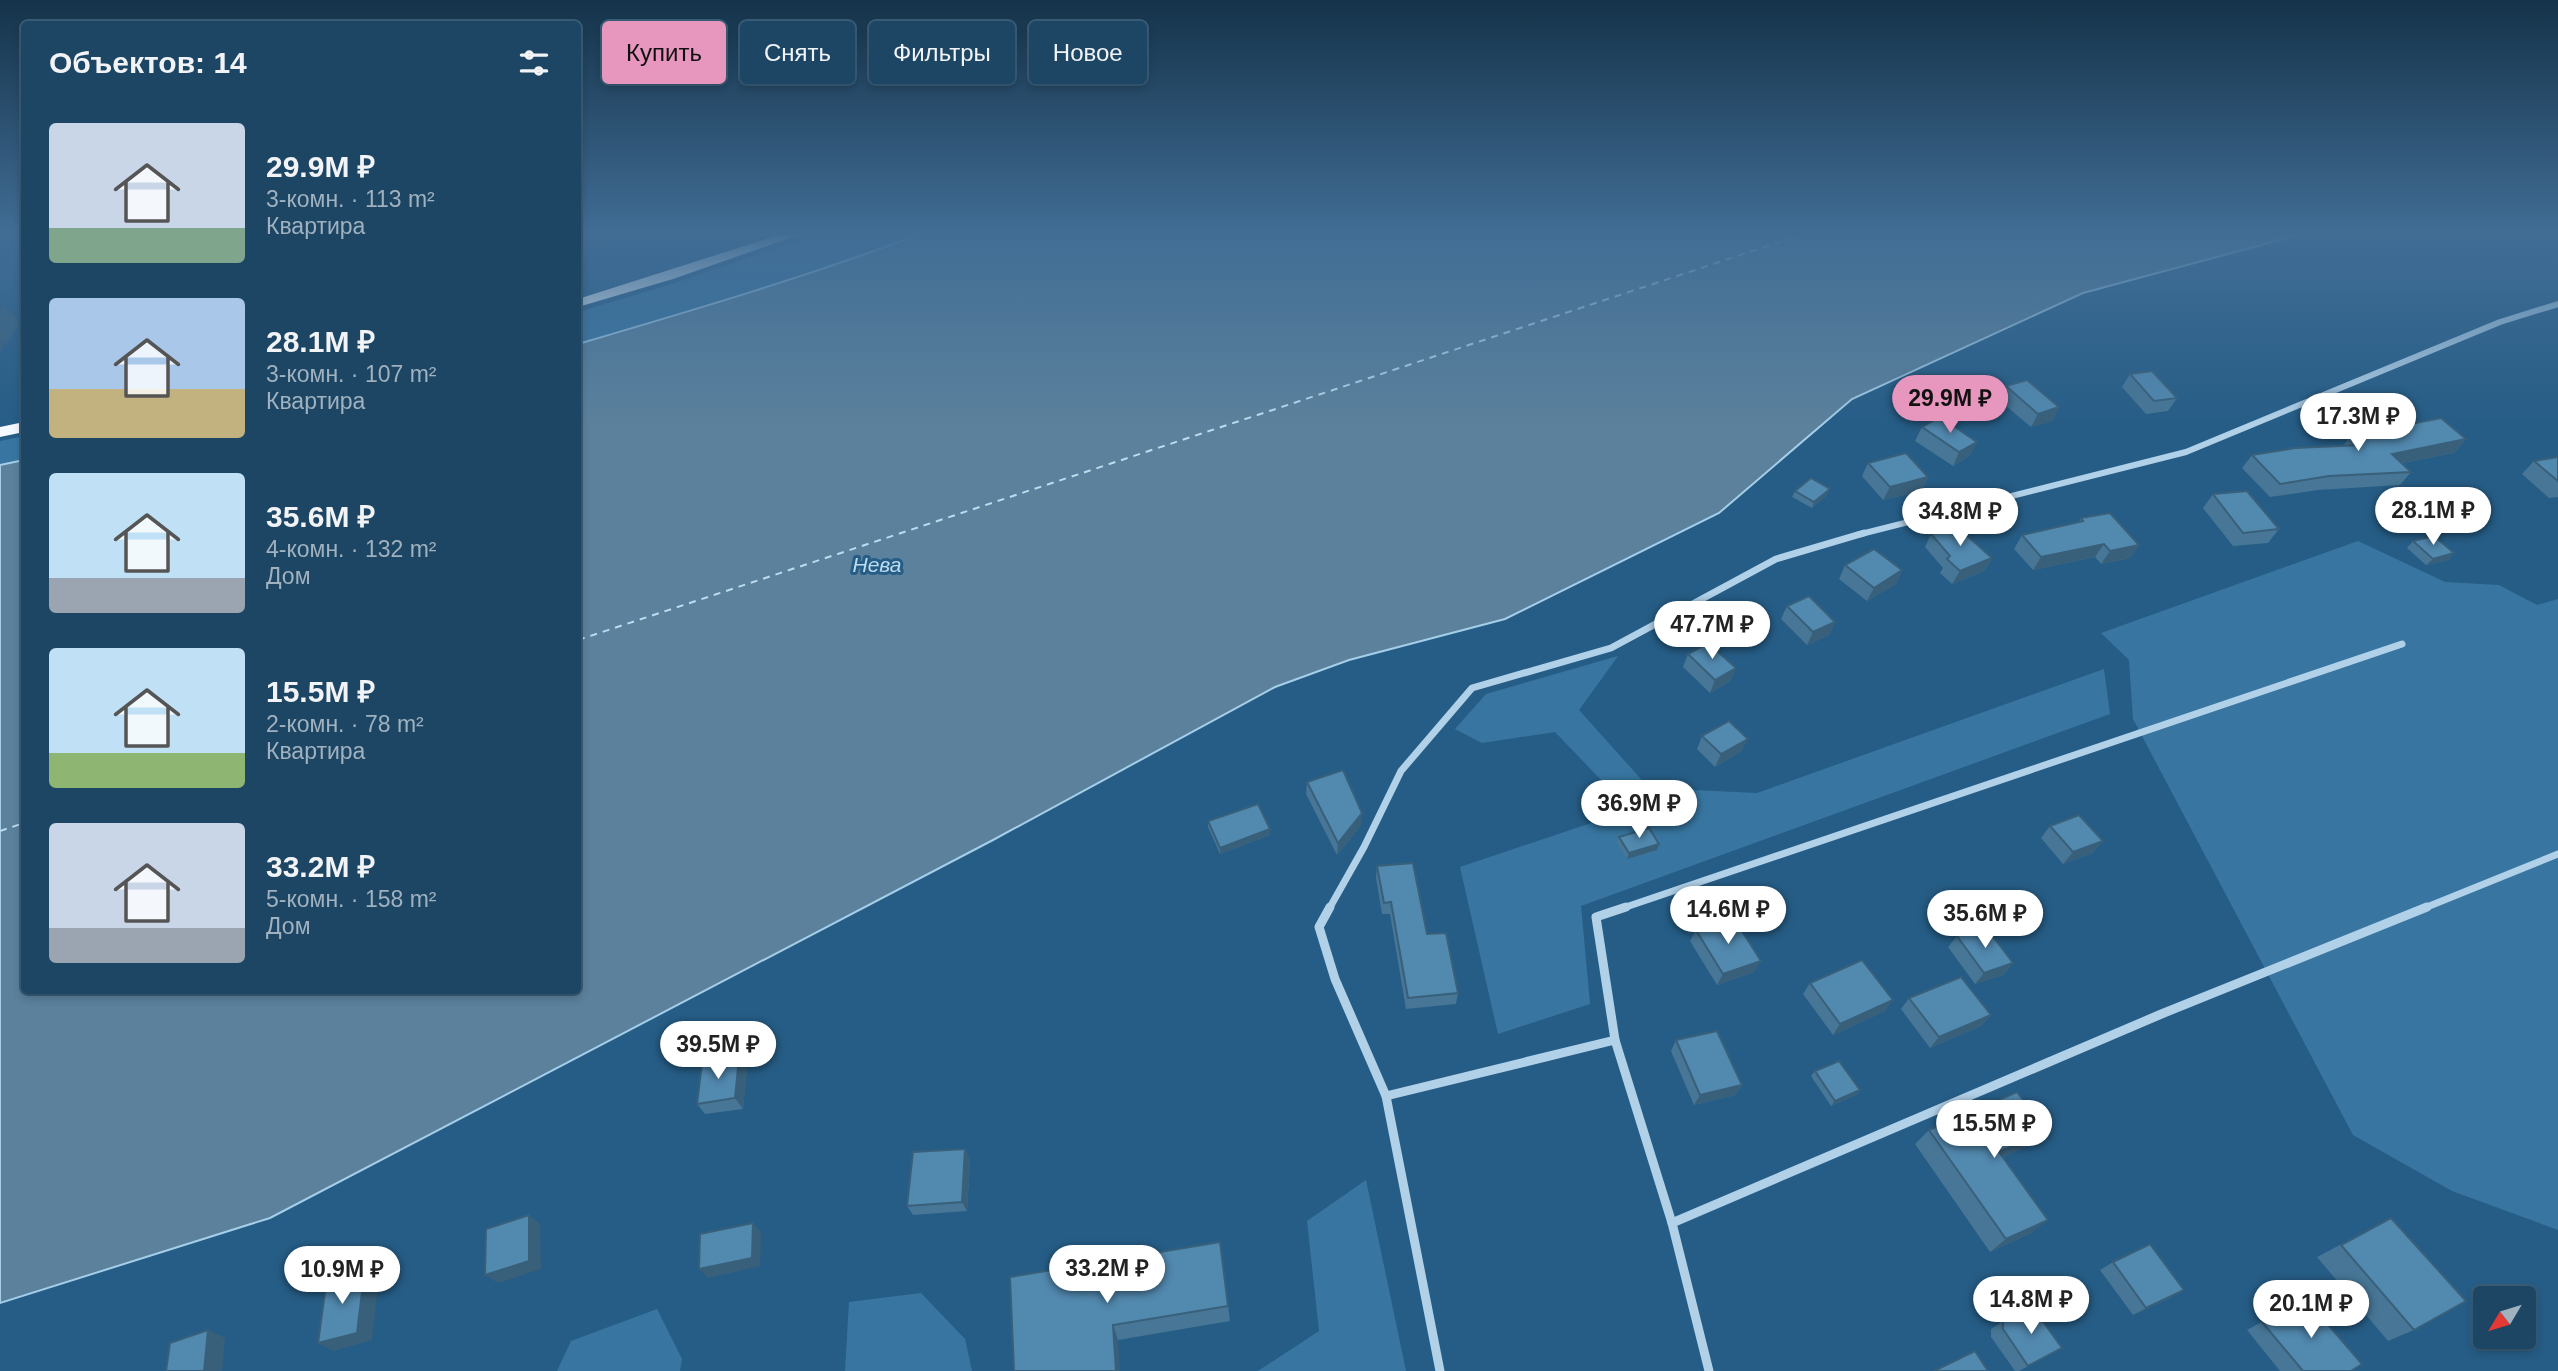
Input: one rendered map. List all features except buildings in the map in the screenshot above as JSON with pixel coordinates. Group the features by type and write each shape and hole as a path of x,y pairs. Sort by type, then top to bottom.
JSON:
{"main road":[{"path":"581,302 598,297"},
{"path":"0,432 21,428"}],"street":[{"path":"1440,1371 1386,1096 1335,979 1319,927 1364,847 1401,771 1472,688 1611,648 1776,559 1854,536 2186,452 2500,322 2558,304"},
{"path":"1709,1371 1672,1223 1615,1040 1596,917 2402,644"},
{"path":"1672,1223 2159,1015 2558,853"},
{"path":"1386,1096 1615,1040"}],"shaded area":[{"path":"628,297 734,297 581,343 581,311"},
{"path":"21,437 21,461 0,465 0,441"},
{"path":"2358,541 2445,582 2499,585 2537,605 2558,599 2558,1230 2452,1191 2353,1135 2133,719 2129,660 2101,633"},
{"path":"1618,656 1579,710 1649,788 1757,793 2104,669 2110,714 1581,906 1590,1004 1498,1034 1460,867 1630,810 1555,732 1482,743 1455,729 1486,694"},
{"path":"1366,1180 1406,1371 1258,1371 1319,1331 1307,1221"},
{"path":"921,1293 965,1339 972,1371 845,1371 849,1302"},
{"path":"657,1309 682,1359 680,1371 557,1371 571,1341"}],"water":[{"name":"Нева","path":"734,297 2074,297 1852,399 1719,513 1505,619 1349,660 1275,687 993,840 270,1218 0,1303 0,465 21,461 21,994 581,994 581,343"}],"ferry route":[{"path":"581,639 1614,297"},
{"path":"0,831 21,824"}]}
